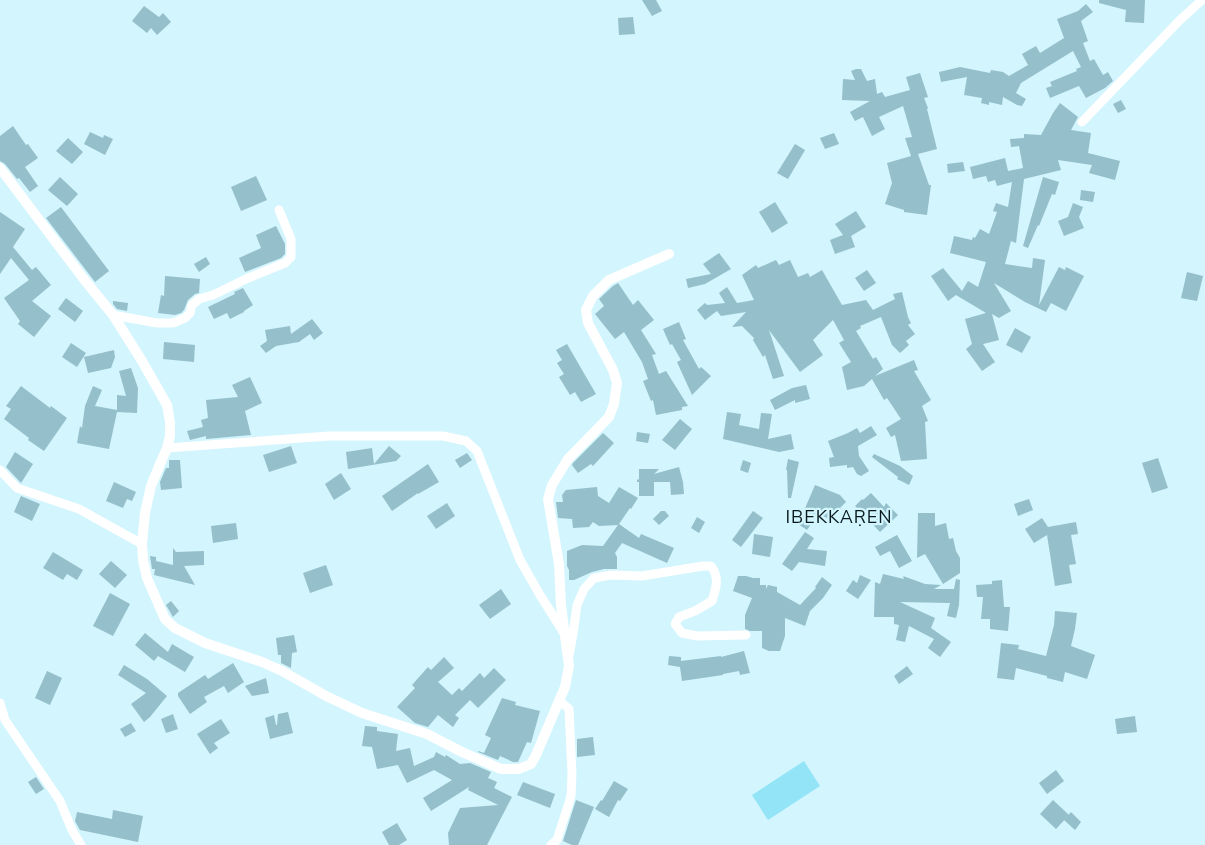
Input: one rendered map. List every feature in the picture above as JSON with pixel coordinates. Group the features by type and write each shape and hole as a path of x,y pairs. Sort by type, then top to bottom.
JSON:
{"street":[{"path":"1082,122 1179,21 1202,0"},
{"path":"0,168 113,315 167,405 170,436 151,486 145,513 142,544 147,578 165,619 175,628 205,643 262,662 362,713 427,734 501,769 519,769 531,764 565,687 569,666 561,606 556,539 548,499 552,485 568,459 609,417 614,404 618,383 588,323 586,310 593,296 609,280 669,254"},
{"path":"113,315 157,323 173,323 185,318 190,313 192,305 200,299 285,263 291,257 291,239 279,210"},
{"path":"167,448 329,436 443,436 466,441 476,451 520,560 540,596 565,634"},
{"path":"0,470 18,488 80,509 142,544"},
{"path":"568,659 574,634 577,605 584,589 594,578 611,575 642,576 711,566 716,573 717,584 712,601 695,611 679,617 675,624 682,633 697,636 746,634"},
{"path":"551,845 557,840 571,796 572,781 570,709 559,700"},
{"path":"0,703 5,720 60,802 80,845"}],"shaded area":[{"path":"804,761 820,786 768,820 752,795"}],"building":[{"path":"642,0 656,0 662,11 652,16"},
{"path":"1099,0 1145,0 1144,23 1125,22 1126,10 1099,3"},
{"path":"1086,4 1093,12 1081,21 1088,41 1083,43 1090,61 1094,59 1103,75 1108,72 1113,81 1105,88 1086,98 1079,86 1050,98 1046,88 1052,86 1050,82 1077,71 1076,69 1081,67 1073,51 1021,83 1016,93 1026,99 1022,106 1003,97 1002,105 989,102 989,105 981,103 982,98 964,95 967,77 941,82 939,72 960,67 990,73 991,70 1003,72 1009,76 1028,65 1022,54 1036,46 1040,53 1064,38 1057,19 1078,11"},
{"path":"144,6 159,17 163,13 171,22 157,35 151,28 147,33 132,21"},
{"path":"633,17 635,34 619,35 618,18"},
{"path":"861,69 867,81 875,79 877,94 882,92 885,97 910,90 906,77 920,73 928,97 924,98 937,149 918,154 929,185 931,185 927,215 904,212 904,210 885,204 892,183 887,163 911,156 905,138 912,137 903,106 879,117 885,129 872,136 863,117 855,121 850,112 870,101 842,100 843,79 855,80 851,71"},
{"path":"1121,100 1126,109 1118,113 1113,104"},
{"path":"1060,103 1078,117 1071,130 1091,133 1088,153 1120,161 1115,180 1089,173 1092,165 1058,160 1061,170 1024,179 1016,243 1011,241 1005,264 1032,268 1033,258 1045,260 1039,305 1059,267 1065,270 1066,267 1084,276 1066,311 1051,303 1046,312 994,283 1011,311 999,318 992,314 999,340 983,344 995,362 982,371 966,349 972,344 965,319 986,313 956,295 948,301 931,276 943,268 962,291 968,281 978,287 986,262 950,253 954,236 972,240 980,229 989,234 997,212 993,211 996,203 1008,207 1012,182 997,186 995,180 988,182 986,176 973,179 970,167 1005,158 1008,171 1023,168 1019,146 1011,147 1010,139 1024,138 1024,134 1041,135"},
{"path":"13,126 38,158 25,167 38,186 30,192 19,178 17,179 5,164 0,161 0,136"},
{"path":"90,132 103,138 104,135 113,139 105,155 84,144"},
{"path":"834,133 839,144 825,149 820,138"},
{"path":"68,138 83,152 72,164 56,151"},
{"path":"795,144 805,150 788,179 777,173"},
{"path":"963,162 965,171 948,173 947,164"},
{"path":"256,176 267,200 241,211 231,187"},
{"path":"60,177 78,194 67,206 48,190"},
{"path":"1043,177 1059,182 1055,195 1052,194 1028,248 1023,246"},
{"path":"1081,190 1095,192 1093,202 1080,200"},
{"path":"775,202 788,223 772,233 759,212"},
{"path":"1073,203 1083,207 1079,217 1084,228 1064,236 1058,221 1068,217"},
{"path":"61,207 109,271 95,282 46,218"},
{"path":"856,211 866,227 851,236 855,247 835,254 830,240 843,235 835,224"},
{"path":"0,212 25,229 13,247 32,270 36,267 51,285 32,301 51,316 34,337 18,324 20,321 4,298 29,280 11,258 0,274"},
{"path":"276,226 285,244 285,254 281,258 245,272 239,258 261,248 256,235"},
{"path":"719,253 731,269 705,284 688,288 686,279 711,274 703,264"},
{"path":"206,257 210,264 199,272 194,264"},
{"path":"776,260 779,265 790,260 798,277 808,273 810,277 822,270 842,305 866,300 873,310 895,299 893,294 902,292 911,323 908,325 915,334 906,341 909,345 900,353 892,345 881,317 860,326 861,328 856,331 873,359 876,357 883,369 875,376 914,360 918,370 914,371 931,400 922,406 928,421 925,422 927,459 901,461 895,435 891,437 886,428 901,419 887,398 884,400 872,379 864,386 847,390 842,367 851,362 839,343 844,340 833,320 813,340 823,355 800,372 769,330 784,376 773,379 765,355 763,357 753,340 754,338 742,326 732,327 746,312 721,316 717,311 705,320 697,310 705,303 707,305 725,303 719,293 727,287 737,303 754,300 742,275 756,265 758,268"},
{"path":"867,270 876,283 864,291 855,278"},
{"path":"1187,272 1203,276 1197,301 1181,298"},
{"path":"165,276 200,279 199,293 188,300 181,313 175,315 158,313 161,295 164,296"},
{"path":"618,283 633,305 638,300 654,320 641,330 656,354 652,355 659,374 666,371 688,406 682,407 682,410 656,415 653,400 651,401 643,381 648,379 642,362 624,332 615,339 595,314 604,306 599,299"},
{"path":"243,288 253,305 230,319 227,313 214,319 208,307"},
{"path":"66,298 83,311 75,322 58,309"},
{"path":"113,301 128,303 127,311 117,309"},
{"path":"312,319 323,333 314,340 310,334 299,342 276,346 266,353 260,346 267,341 265,330 290,326 291,334"},
{"path":"679,322 686,339 683,340 699,369 701,367 711,376 692,395 677,362 681,360 672,344 670,345 663,329"},
{"path":"1015,328 1031,337 1022,353 1006,345"},
{"path":"164,342 195,345 194,362 163,359"},
{"path":"71,343 86,353 77,367 62,357"},
{"path":"567,344 596,394 581,402 575,392 570,395 559,377 564,374 557,363 562,360 556,350"},
{"path":"114,350 115,357 111,368 88,373 84,357"},
{"path":"131,368 138,388 137,413 117,412 109,449 77,443 80,426 82,428 85,406 93,386 102,390 95,406 117,410 117,395 126,396 119,371"},
{"path":"250,377 262,403 245,411 251,435 206,439 206,436 190,440 187,431 203,427 201,420 208,418 206,400 238,397 232,385"},
{"path":"806,385 810,399 795,403 795,400 775,410 770,400 792,388"},
{"path":"21,386 67,418 44,451 4,419 11,409 6,406"},
{"path":"727,412 741,414 739,425 759,429 761,413 772,414 768,439 791,434 794,449 779,452 723,439"},
{"path":"680,419 692,429 675,450 662,440"},
{"path":"871,426 877,435 858,446 859,456 869,471 861,476 857,474 853,467 847,468 847,465 830,467 829,458 834,457 828,441 857,428 860,433"},
{"path":"637,432 650,434 648,443 636,441"},
{"path":"603,433 614,443 593,466 591,464 578,473 572,465 573,463"},
{"path":"291,446 297,463 269,472 263,455"},
{"path":"389,446 401,456 396,461 348,469 346,452 372,448 374,464"},
{"path":"15,452 33,464 21,483 6,467"},
{"path":"467,453 472,460 460,468 455,460"},
{"path":"874,454 900,466 913,476 909,485 897,479 898,477 872,457"},
{"path":"1158,458 1168,488 1152,493 1142,463"},
{"path":"788,459 799,462 791,498 788,498 786,470"},
{"path":"169,460 180,460 182,488 161,490 160,482 166,468 169,468"},
{"path":"743,460 751,463 748,473 740,470"},
{"path":"428,464 439,482 418,493 392,511 382,496"},
{"path":"679,467 684,494 671,495 670,482 654,482 654,496 639,496 639,482 637,480 639,479 639,469 659,469 654,474"},
{"path":"341,473 351,489 334,500 325,484"},
{"path":"114,482 136,492 132,501 127,499 123,508 106,501"},
{"path":"815,485 840,495 846,502 838,510 834,521 818,514 807,530 798,524 805,513 803,513"},
{"path":"597,487 598,496 609,503 619,487 638,498 619,524 639,538 641,534 674,548 667,563 622,543 615,553 617,569 604,569 569,580 567,551 582,545 603,546 618,525 599,526 593,522 589,527 573,528 572,519 558,518 556,502 563,502 562,495 566,490"},
{"path":"871,493 884,507 886,503 898,515 880,532 855,506"},
{"path":"21,496 40,504 32,521 14,512"},
{"path":"1029,499 1033,510 1018,516 1014,504"},
{"path":"447,503 455,516 436,529 427,516"},
{"path":"661,511 665,511 669,516 659,525 653,519"},
{"path":"753,511 763,518 741,547 732,540"},
{"path":"918,513 935,513 935,526 946,523 949,539 953,538 960,558 960,573 943,584 925,554 917,558"},
{"path":"697,517 705,522 699,533 691,528"},
{"path":"1042,518 1048,527 1076,522 1078,534 1071,535 1076,564 1069,565 1072,583 1055,586 1047,535 1034,543 1025,529"},
{"path":"236,523 238,539 213,543 211,526"},
{"path":"805,532 814,538 807,549 827,551 825,566 799,562 792,571 782,564"},
{"path":"754,534 773,537 770,557 752,554"},
{"path":"897,535 912,561 899,568 890,551 880,556 875,547"},
{"path":"173,548 176,552 204,551 204,565 184,566 195,585 154,575 155,569 152,569 150,556 156,557 156,561 173,565"},
{"path":"53,552 83,570 77,580 67,574 63,580 43,568"},
{"path":"111,561 127,575 115,588 99,574"},
{"path":"326,565 333,585 310,593 303,573"},
{"path":"883,574 904,579 903,576 925,584 941,585 934,589 954,589 956,579 960,580 959,605 956,618 947,616 950,603 900,602 935,618 931,628 951,642 940,657 928,648 934,639 909,626 905,642 896,640 899,625 894,624 894,617 874,617 875,582 880,584"},
{"path":"860,575 871,580 858,599 846,591 853,580 857,583"},
{"path":"738,576 760,578 760,585 766,585 766,589 768,585 777,587 777,592 800,605 816,588 822,577 832,585 823,598 810,611 805,626 785,618 785,636 780,651 769,651 762,648 762,631 745,629 745,615 752,598 733,591"},
{"path":"1002,580 1004,607 1010,607 1008,631 990,629 990,619 981,619 983,597 977,597 976,585 992,584 992,581"},
{"path":"501,589 511,604 490,619 479,605"},
{"path":"110,593 130,604 113,636 93,626"},
{"path":"171,601 179,611 173,617 166,605"},
{"path":"1055,611 1077,613 1071,646 1095,655 1087,679 1065,672 1063,682 1016,668 1014,680 997,678 1001,643 1019,645 1018,649 1046,656 1054,625"},
{"path":"145,633 168,652 172,644 194,657 185,672 158,656 154,661 135,645"},
{"path":"294,635 297,652 292,653 291,668 281,663 281,655 278,655 276,638"},
{"path":"744,651 750,673 740,675 739,671 682,681 680,667 668,665 669,656 681,657 681,661 721,657"},
{"path":"444,657 454,668 438,682 452,695 459,688 462,691 480,673 484,678 494,668 506,680 478,708 470,700 455,715 459,718 453,727 438,715 428,727 415,723 397,707 415,688 412,685 428,667 431,670"},
{"path":"233,663 244,682 228,693 224,686 204,697 207,702 190,714 178,693 205,675 208,679"},
{"path":"124,665 147,679 167,696 144,722 131,704 146,693 118,675"},
{"path":"907,666 913,674 899,684 894,676"},
{"path":"47,671 62,678 50,705 35,698"},
{"path":"266,678 269,693 252,696 245,686"},
{"path":"502,698 516,702 515,705 540,711 531,743 527,742 518,762 513,762 500,756 498,760 478,752 484,753 491,738 485,735"},
{"path":"288,712 293,733 270,739 265,718 274,715 277,725 278,714"},
{"path":"173,714 178,729 166,733 161,719"},
{"path":"1135,716 1137,732 1117,734 1115,719"},
{"path":"221,719 230,733 214,743 218,748 210,754 197,734"},
{"path":"131,723 136,731 125,737 120,729"},
{"path":"365,726 377,727 377,731 398,734 396,751 410,748 414,766 434,757 436,752 445,757 446,755 460,764 470,763 491,772 488,778 497,782 494,788 512,797 487,845 449,845 448,833 460,808 498,805 468,790 469,787 431,811 423,798 452,780 434,770 407,783 398,765 377,769 372,747 362,746"},
{"path":"593,737 595,755 577,757 577,739"},
{"path":"1056,770 1064,781 1047,794 1039,783"},
{"path":"36,777 44,789 36,794 28,782"},
{"path":"614,781 628,789 620,801 618,800 609,817 595,809"},
{"path":"523,782 555,794 550,808 517,795"},
{"path":"576,800 594,807 578,845 572,845 563,841"},
{"path":"1053,800 1069,815 1056,829 1040,814"},
{"path":"113,810 143,816 138,842 80,830 75,821 77,812 112,819"},
{"path":"1071,812 1081,822 1075,830 1064,820"},
{"path":"397,823 407,840 399,845 389,845 382,832"}],"district":[{"name":"IBEKKAṚEN","path":"839,517"}]}
